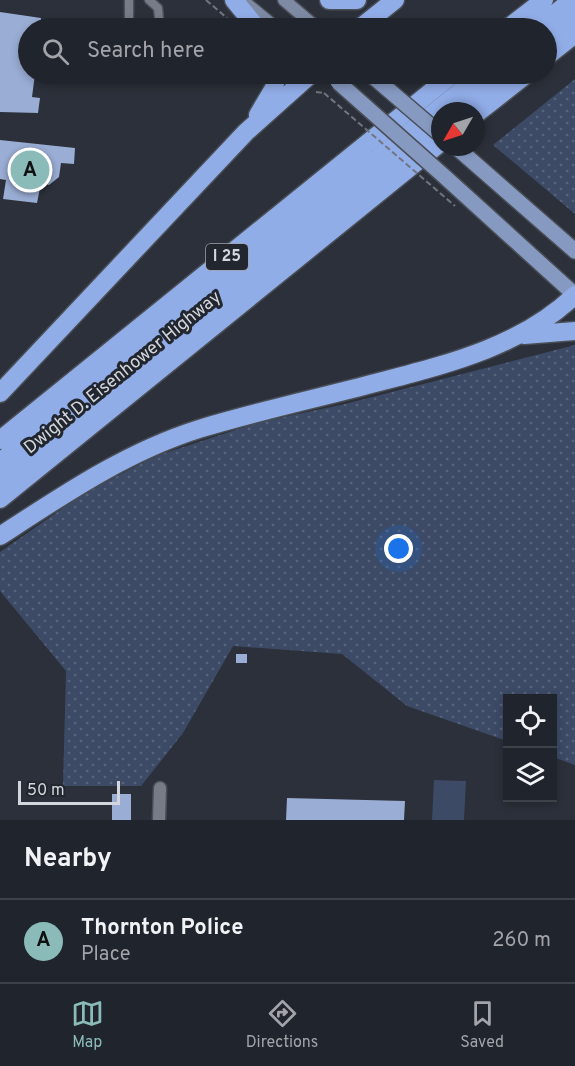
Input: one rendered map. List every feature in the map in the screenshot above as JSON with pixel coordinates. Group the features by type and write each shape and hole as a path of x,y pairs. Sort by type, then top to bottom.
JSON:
{"highway":[{"path":"234,0 249,18"},
{"path":"329,0 357,0"},
{"path":"372,18 395,0"},
{"path":"521,18 544,0"},
{"path":"550,18 572,0"},
{"path":"557,28 575,14"},
{"path":"557,48 575,34"},
{"path":"246,132 275,84"},
{"path":"0,393 246,132 300,84"},
{"name":"Dwight D. Eisenhower Highway","path":"0,440 441,84"},
{"path":"0,462 470,84"},
{"path":"468,102 490,84"},
{"path":"485,107 514,84"},
{"path":"0,479 431,131"},
{"name":"Dwight D. Eisenhower Highway","path":"0,499 431,150"},
{"path":"0,537 101,473 176,437 418,372 479,352 516,336 549,316 575,295"},
{"path":"516,336 575,331"}],"main road":[{"path":"242,0 264,18"},
{"path":"284,0 305,18"},
{"path":"339,84 461,201 575,295"},
{"path":"381,84 431,126"},
{"path":"466,156 575,251"}],"street":[{"path":"159,820 160,788"}],"lane":[{"path":"129,0 129,18"},
{"path":"149,0 158,8 159,18"}],"path":[{"path":"206,0 227,18"},
{"path":"324,93 461,201"}],"shaded area":[{"path":"575,79 575,214 493,145"},
{"path":"575,345 575,765 557,758 557,694 503,694 503,740 407,706 342,654 233,646 183,733 141,786 63,786 66,671 0,591 0,552 86,492 156,456 260,422 345,404"},
{"path":"434,780 466,781 464,820 432,820"}],"building":[{"path":"0,12 41,18 18,18 18,84 34,84 32,97 40,98 38,113 0,112"},
{"path":"0,140 75,148 74,164 61,163 59,177 49,185 41,183 37,203 3,199 6,180 0,179"},
{"path":"236,654 247,654 247,663 236,663"},
{"path":"112,794 131,794 131,820 112,820"},
{"path":"287,798 405,801 404,820 286,820"}],"place":[{"name":"Thornton Police","path":"30,170"}]}
